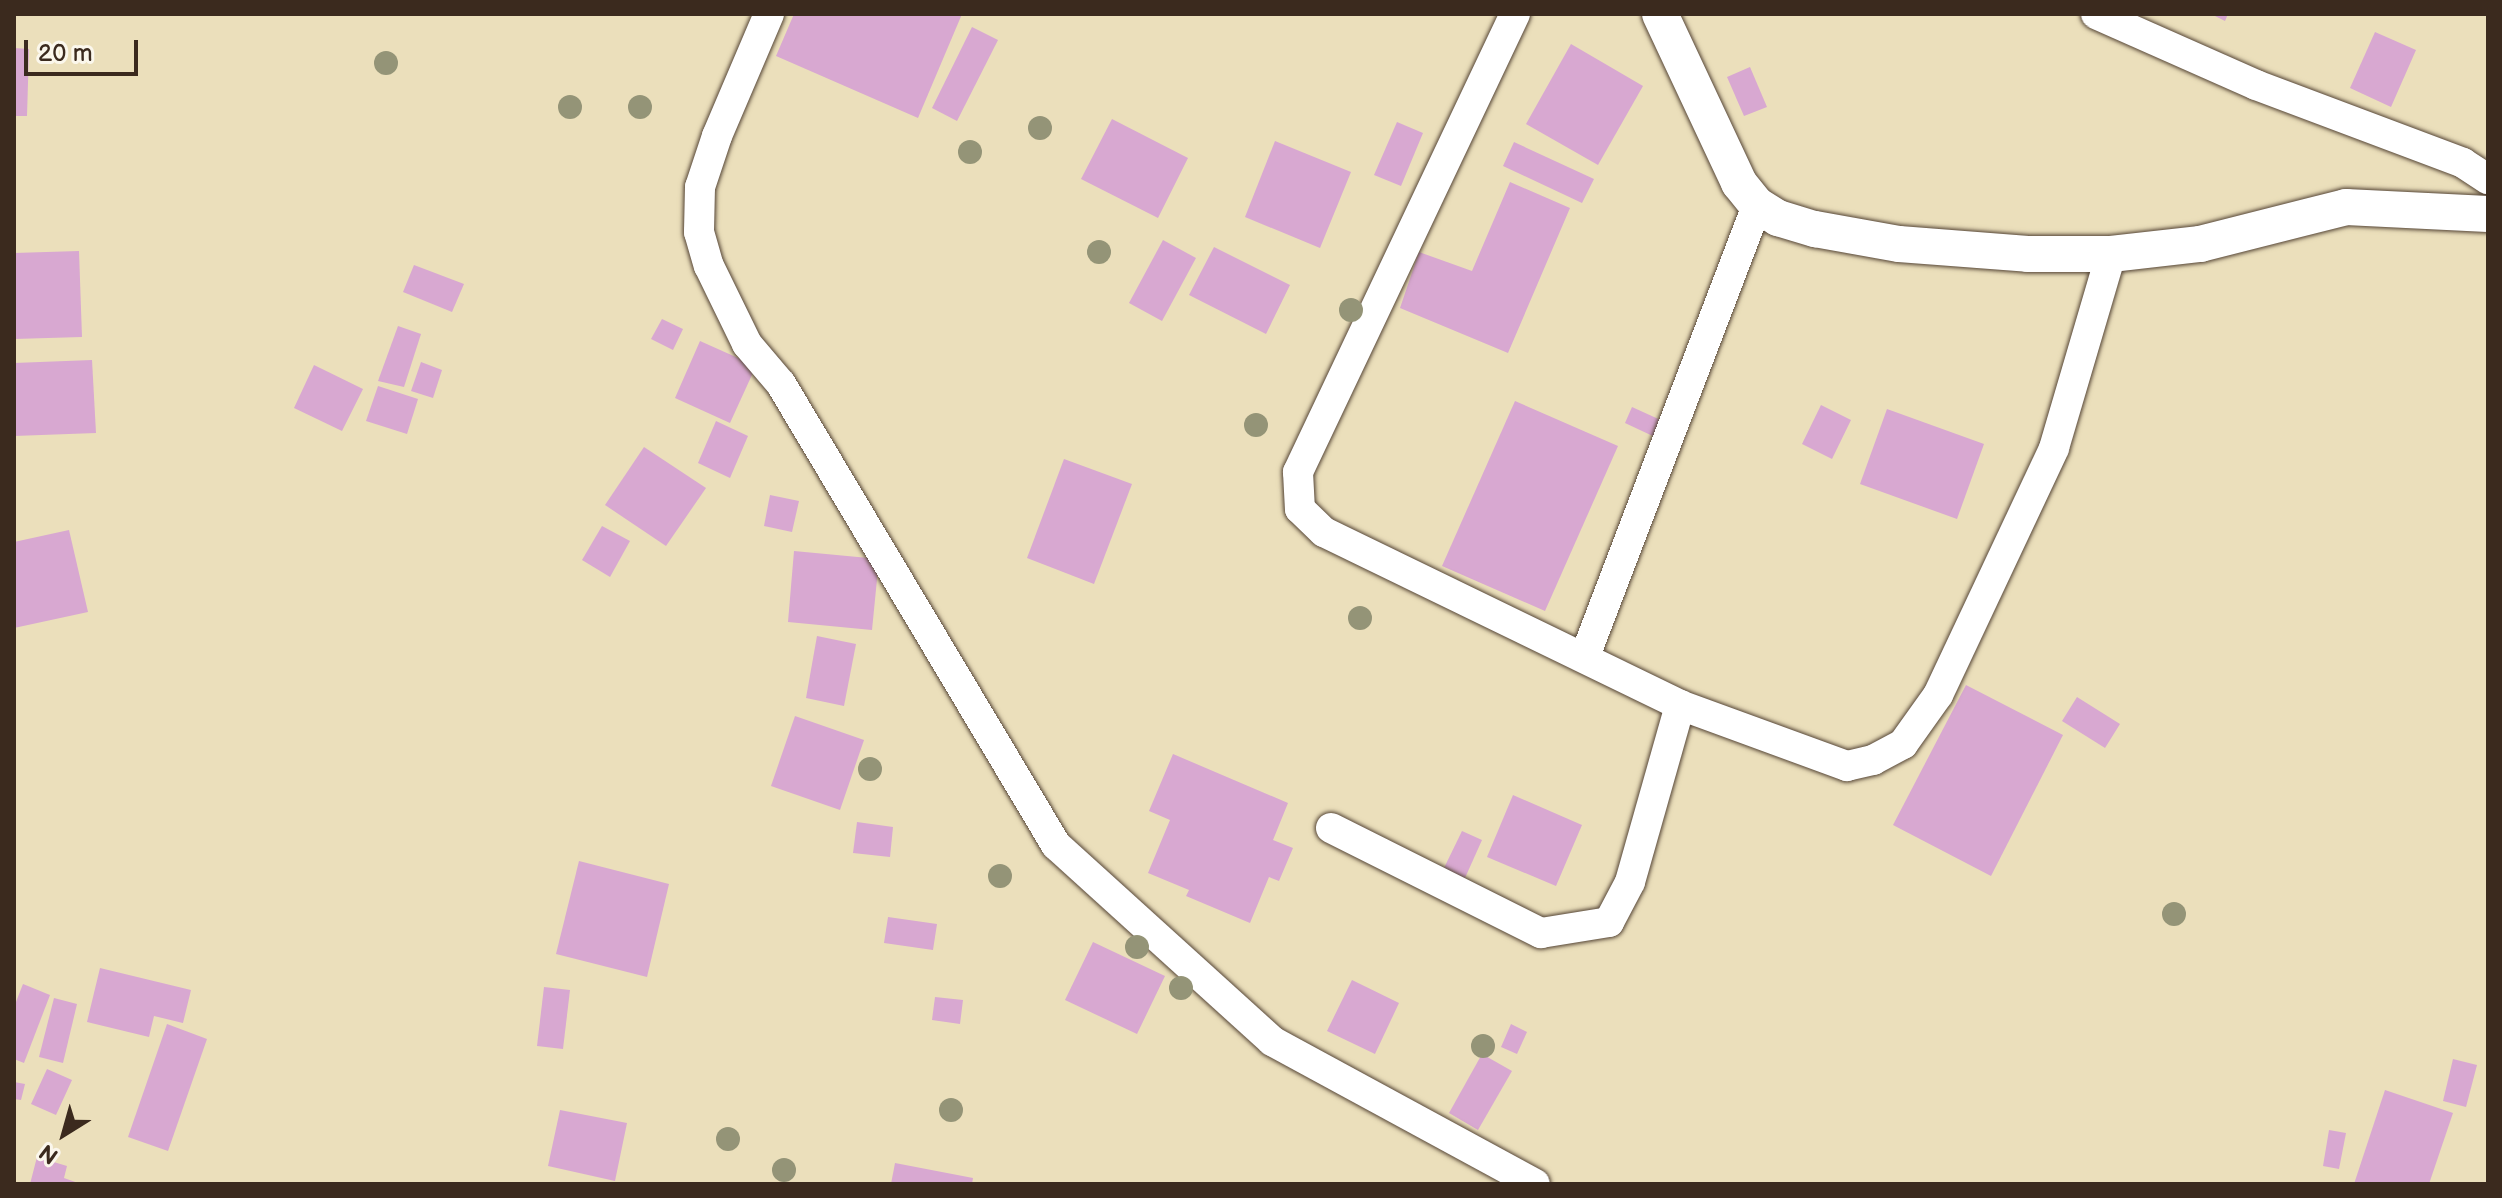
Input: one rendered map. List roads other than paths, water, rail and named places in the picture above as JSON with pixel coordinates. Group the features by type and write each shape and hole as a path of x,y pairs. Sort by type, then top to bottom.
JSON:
{"street":[{"path":"769,14 717,136 700,187 699,232 709,266 747,344 781,384 1056,845 1272,1041 1535,1184"},
{"path":"1515,14 1298,472 1300,509 1324,532 1585,656 1680,705 1847,766 1873,760 1903,744 1938,695 2054,448 2111,254"},
{"path":"1660,14 1739,183 1757,205 1778,218 1815,229 1899,244 2028,254 2111,254 2200,244 2346,207 2488,214"},
{"path":"2096,14 2256,85 2463,163 2488,179"},
{"path":"1585,656 1757,205"},
{"path":"1331,828 1541,933 1609,922 1630,882 1680,705"}]}
